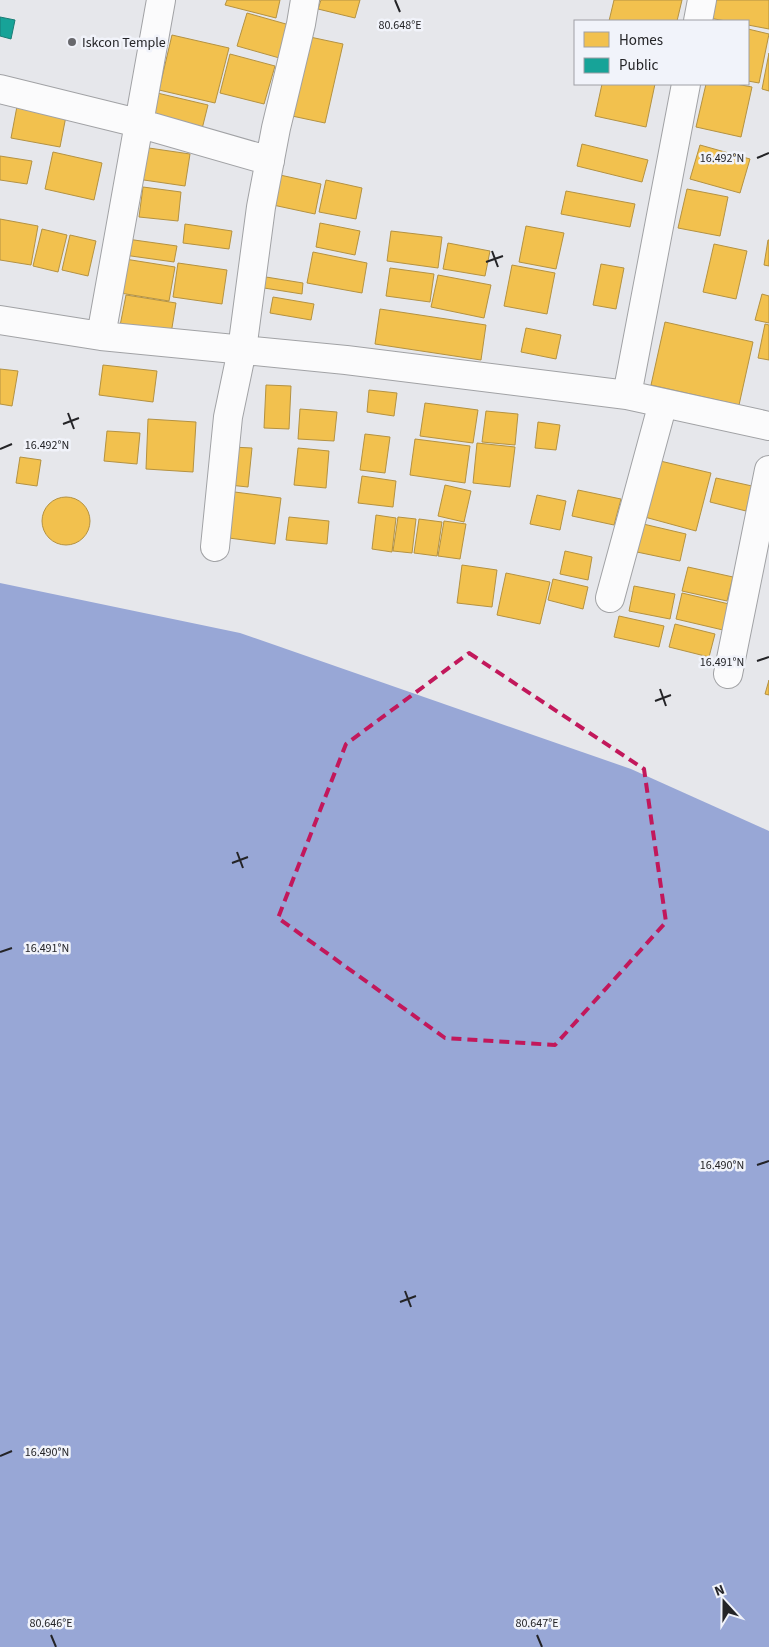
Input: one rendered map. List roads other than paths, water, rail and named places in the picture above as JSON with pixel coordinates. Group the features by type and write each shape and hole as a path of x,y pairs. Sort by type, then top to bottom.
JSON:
{"street":[{"path":"101,336 161,0"},
{"path":"215,548 228,418 242,350 261,207 276,128 305,0"},
{"path":"698,20 702,0"},
{"path":"627,395 686,85"},
{"path":"0,89 138,123 270,161"},
{"path":"0,320 101,336 346,360 627,395 769,426"},
{"path":"610,598 663,404"},
{"path":"728,674 769,470"}],"water":[{"path":"0,583 240,633 631,769 769,831 769,1647 0,1647"}],"place":[{"name":"Iskcon Temple","path":"72,42"}]}
